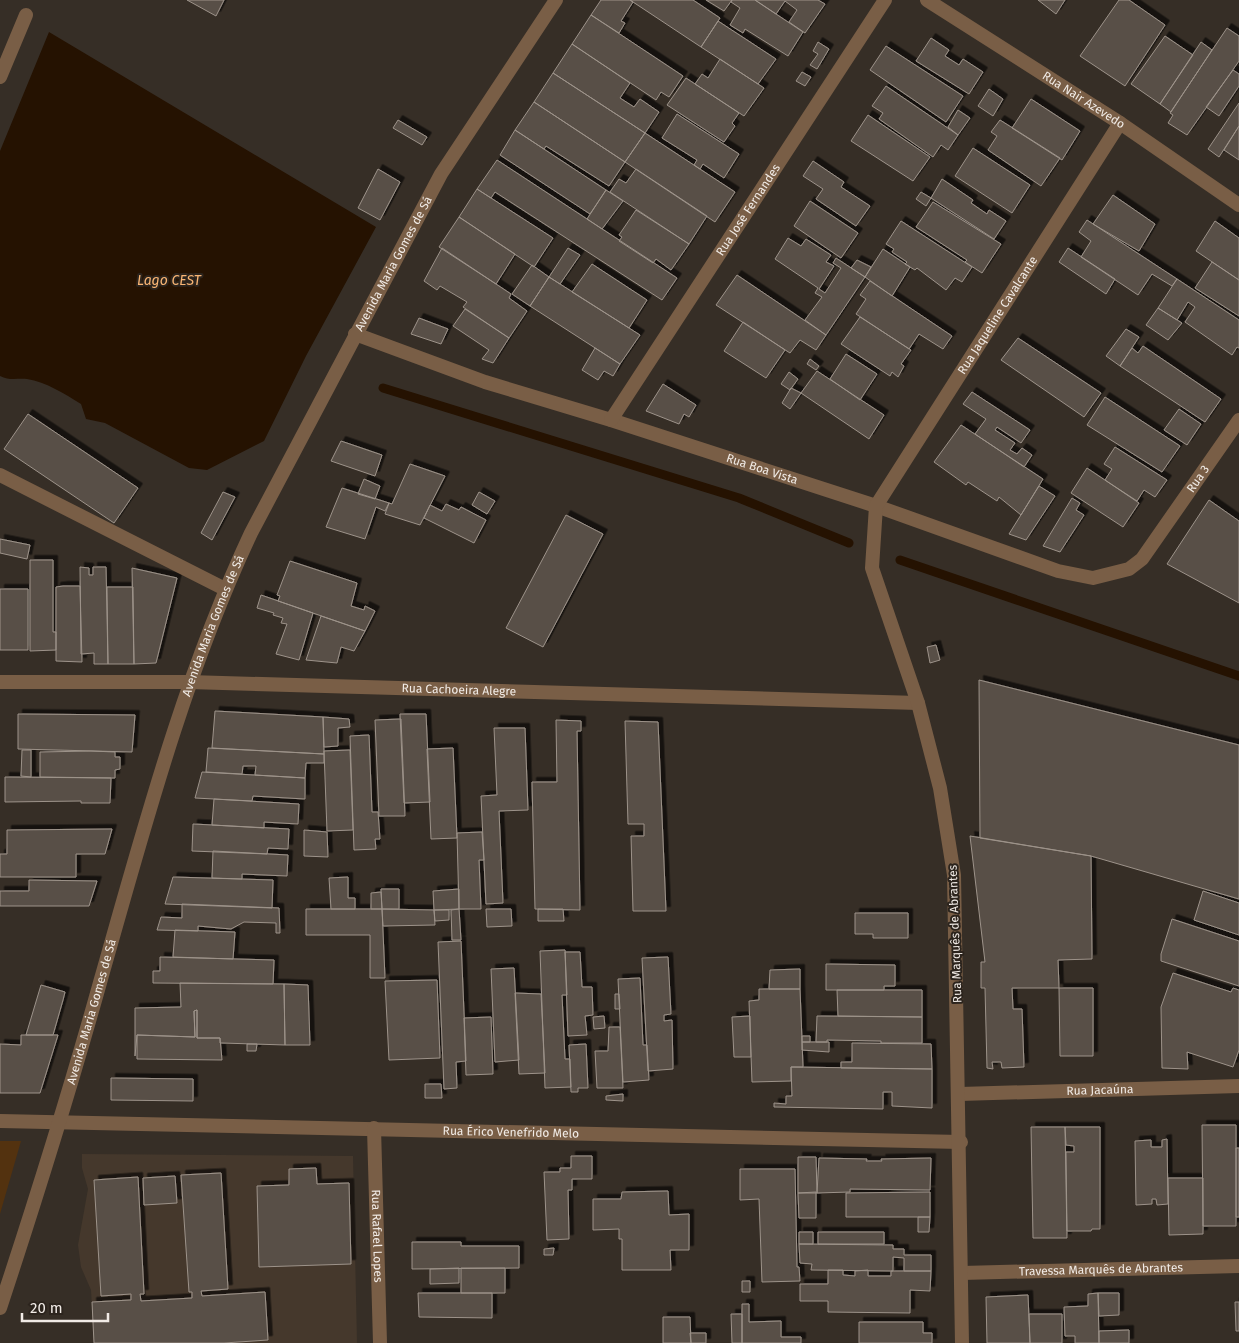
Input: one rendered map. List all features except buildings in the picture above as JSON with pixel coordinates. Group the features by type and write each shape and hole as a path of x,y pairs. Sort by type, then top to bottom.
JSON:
{"street":[{"name":"Avenida Maria Gomes de Sá","path":"0,1308 61,1122 164,758 189,682 225,589 251,533 441,174 556,0"},
{"name":"Rua José Fernandes","path":"611,420 885,0"},
{"name":"Rua Nair Azevedo","path":"927,0 1120,123 1239,204"},
{"path":"0,76 26,15"},
{"name":"Rua Jaqueline Cavalcante","path":"876,506 1120,123"},
{"name":"Rua Boa Vista","path":"356,334 485,382 611,420 876,506 1058,571 1094,578 1129,569 1142,559 1158,538"},
{"name":"Rua 3","path":"1158,538 1239,420"},
{"path":"0,475 225,589"},
{"name":"Rua Marquês de Abrantes","path":"876,506 872,568 918,703 940,788 954,875 961,1142 962,1343"},
{"name":"Rua Cachoeira Alegre","path":"0,682 189,682 918,703"},
{"name":"Rua Jacaúna","path":"960,1094 1239,1086"},
{"name":"Rua Érico Venefrido Melo","path":"0,1121 961,1142"},
{"name":"Rua Rafael Lopes","path":"374,1128 380,1343"},
{"name":"Travessa Marquês de Abrantes","path":"962,1273 1239,1266"}],"shaded area":[{"path":"0,1141 21,1141 0,1214"},
{"path":"82,1154 353,1156 357,1343 94,1343 91,1290 81,1267 78,1245 88,1189 82,1168"}],"water":[{"name":"Lago CEST","path":"49,32 376,227 306,356 264,441 207,470 189,468 105,423 86,419 81,404 62,392 27,379 10,379 0,376 0,151"}],"waterway":[{"path":"383,388 739,498 849,543"},
{"path":"900,560 1239,676"}]}
